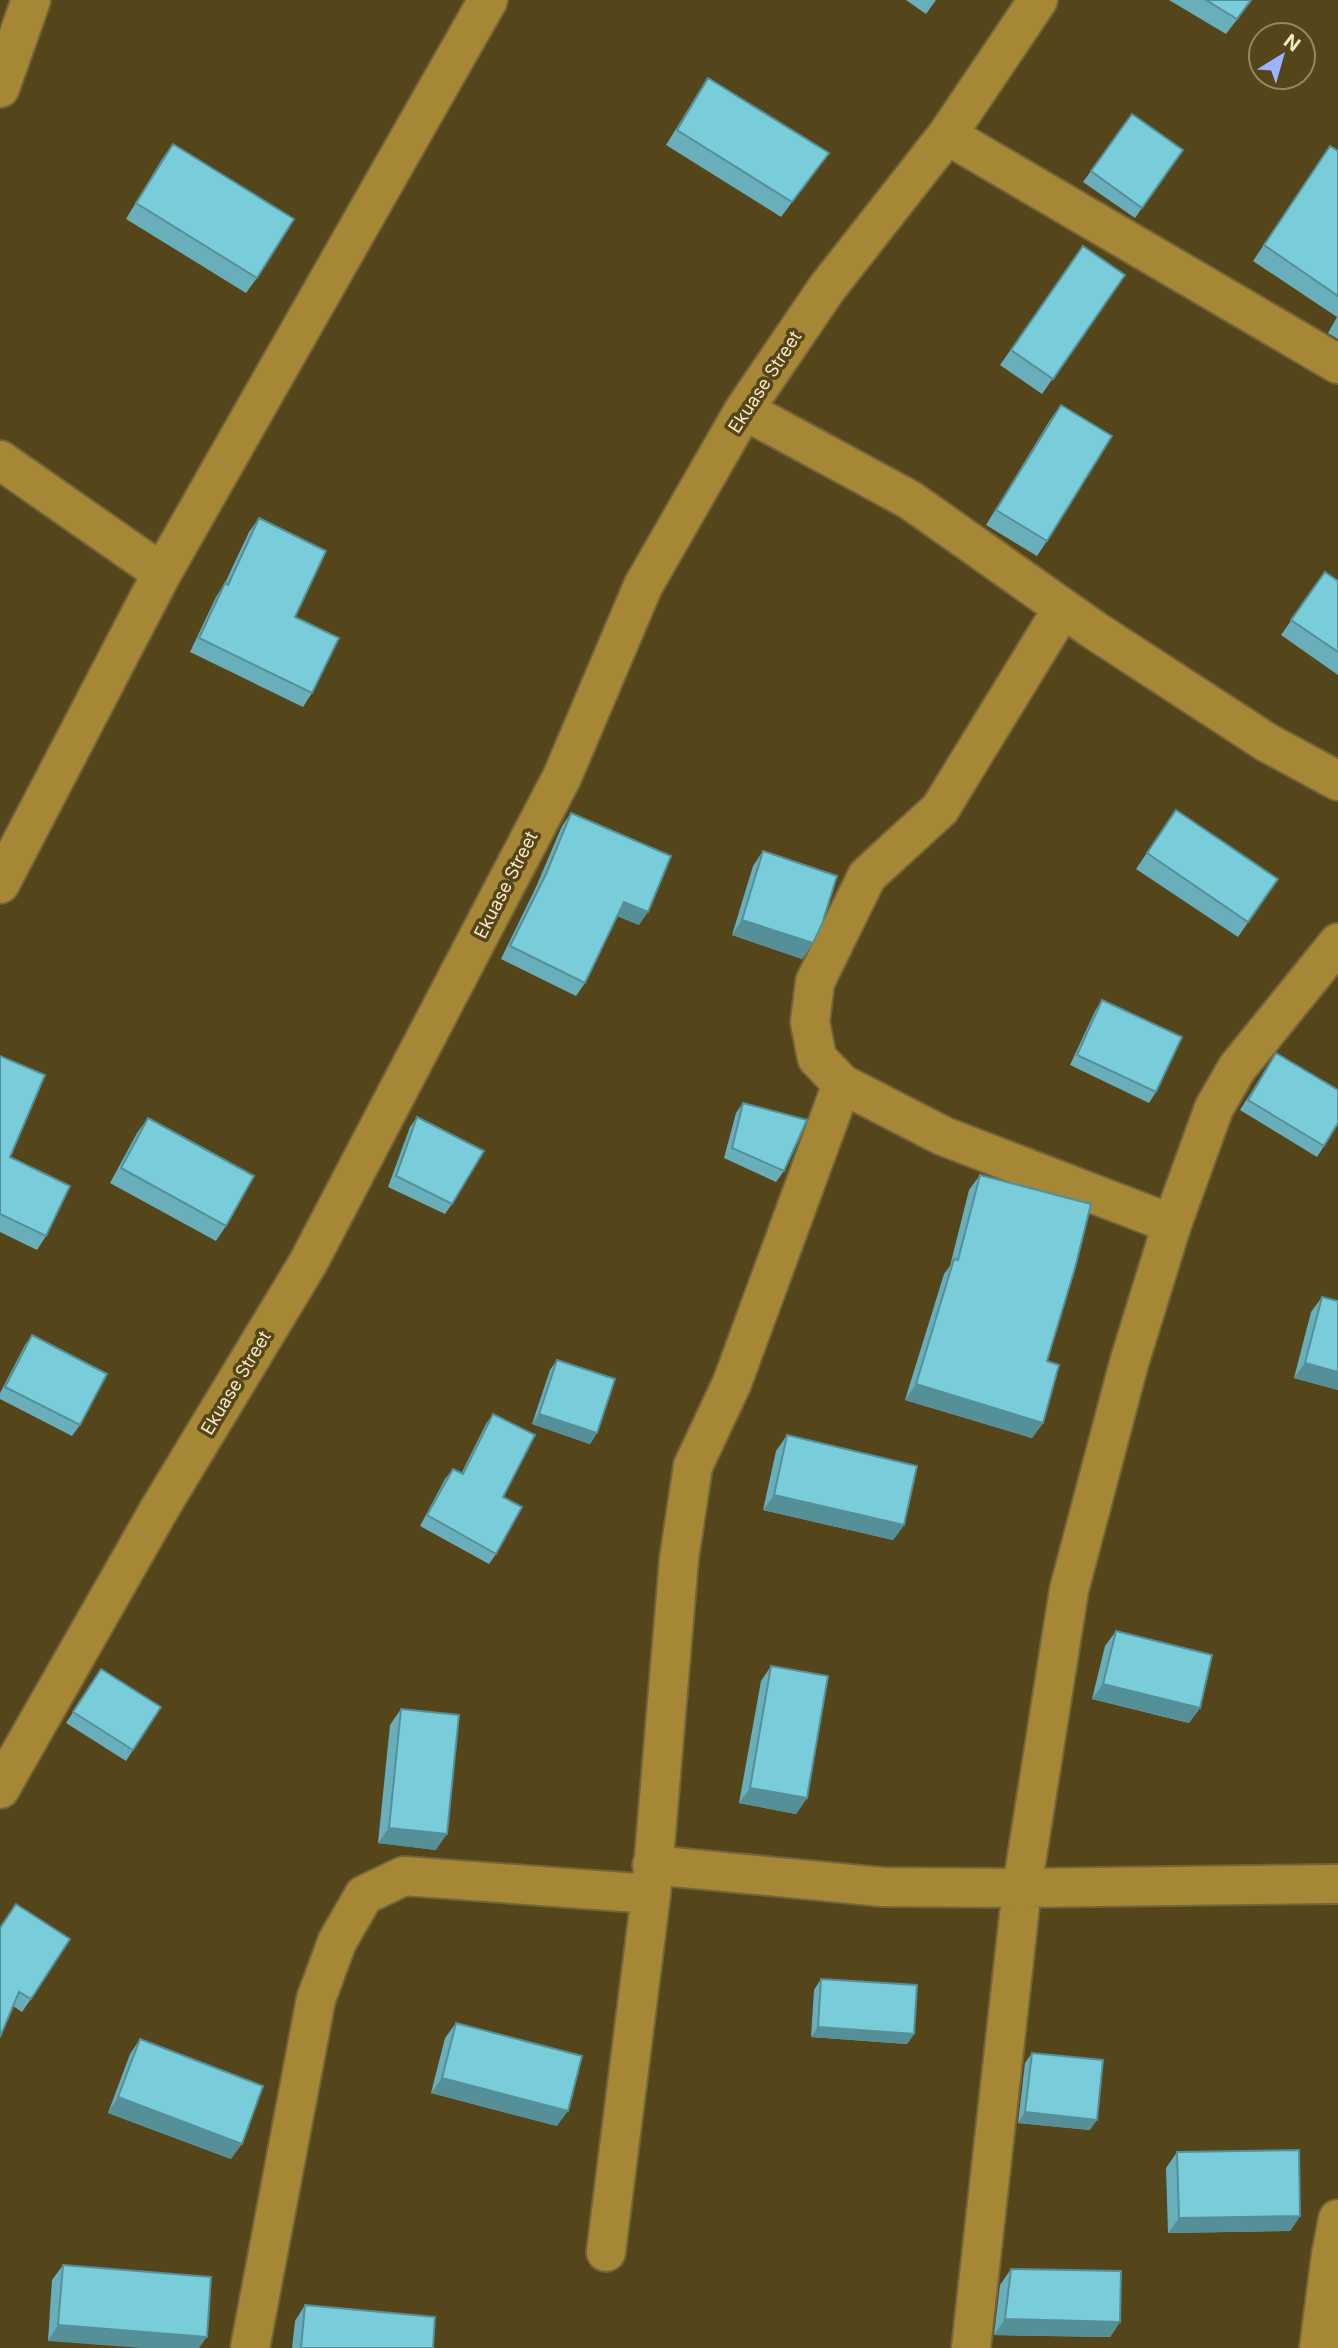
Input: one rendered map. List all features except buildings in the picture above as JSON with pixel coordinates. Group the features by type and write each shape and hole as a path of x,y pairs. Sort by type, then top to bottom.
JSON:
{"street":[{"path":"0,884 162,573 488,0"},
{"name":"Ekuase Street","path":"0,1789 160,1508 308,1263 562,777 643,586 744,410 827,288 947,135 1038,0"},
{"path":"0,88 24,3"},
{"path":"947,135 1338,364"},
{"path":"744,410 910,500 1063,607 1266,742 1338,781"},
{"path":"0,460 162,573"},
{"path":"1063,607 940,809 867,876 815,982 810,1022 817,1058 842,1084 943,1136 1172,1224"},
{"path":"971,2348 1022,1888 1069,1590 1129,1363 1172,1224 1214,1108 1237,1068 1338,943"},
{"path":"606,2252 651,1880 679,1559 693,1466 732,1383 842,1084"},
{"path":"250,2348 316,1999 337,1942 364,1895 404,1876 1022,1888 1338,1884"},
{"path":"1319,2348 1336,2243"}]}
